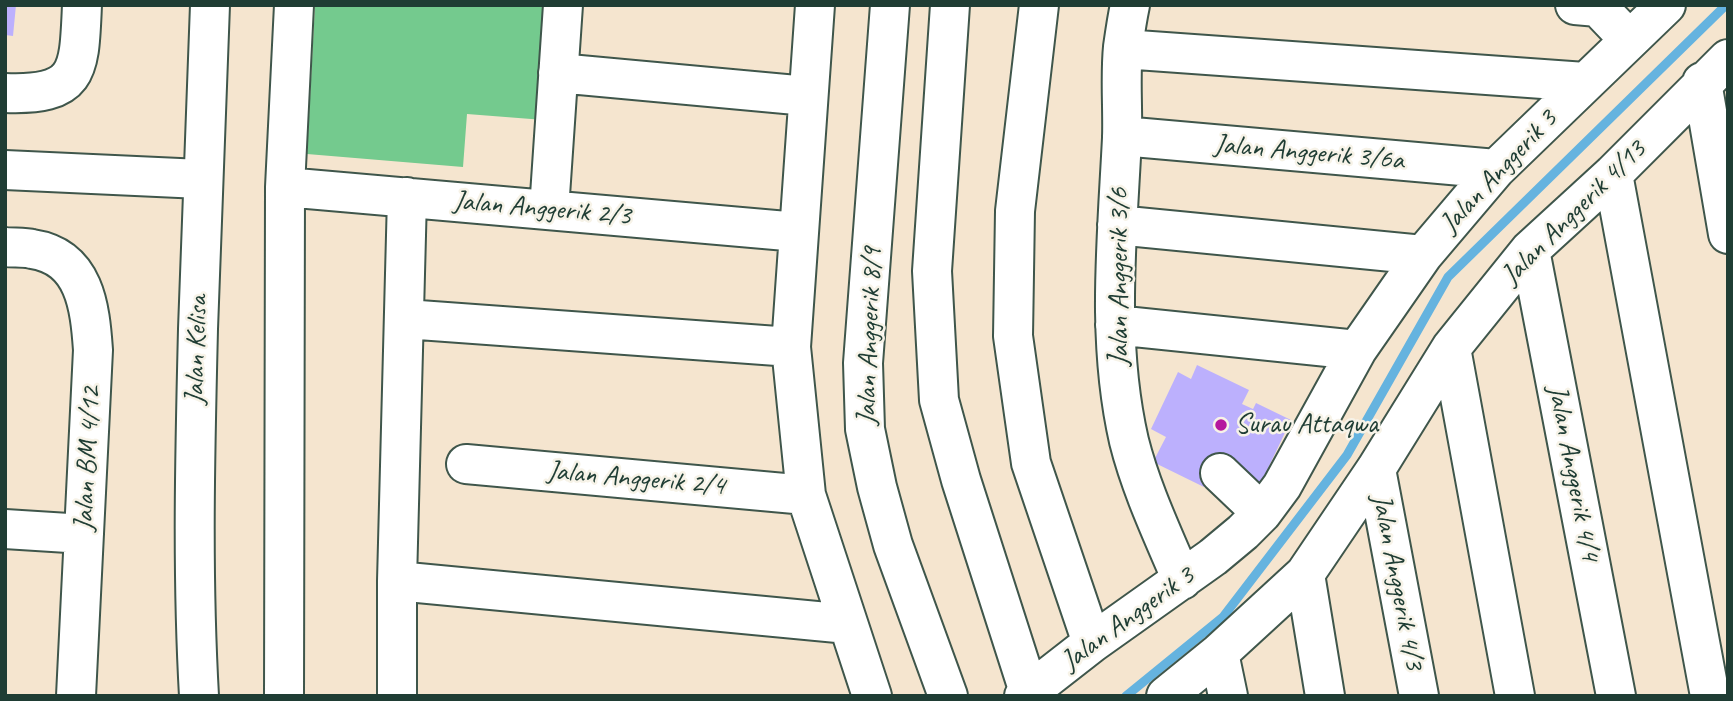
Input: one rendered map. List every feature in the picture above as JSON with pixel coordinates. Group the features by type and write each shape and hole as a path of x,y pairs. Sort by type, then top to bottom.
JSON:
{"street":[{"path":"5,93 50,91 72,77 80,58 82,5"},
{"name":"Jalan Kelisa","path":"199,696 193,500 201,179 211,5"},
{"path":"284,696 285,187 294,5"},
{"path":"549,210 563,5"},
{"path":"815,5 792,347 806,495 872,696"},
{"name":"Jalan Anggerik 8/9","path":"890,5 863,363 865,429 893,545 948,696"},
{"name":"Jalan Anggerik 3","path":"950,5 932,271 939,400 1026,694 1092,643 1182,580 1243,532 1262,513 1282,486 1357,350 1423,255 1496,169 1666,5"},
{"path":"1039,5 1015,211 1013,336 1031,463 1092,643"},
{"name":"Jalan Anggerik 3/6","path":"1130,5 1123,49 1117,225 1115,325 1120,385 1129,441 1146,495 1182,580"},
{"path":"1575,5 1598,7 1620,30 1627,42"},
{"path":"1123,49 1586,82"},
{"path":"1715,71 1728,234"},
{"name":"Jalan Anggerik 4/13","path":"1166,696 1219,653 1305,574 1376,469 1451,348 1530,250 1613,174 1715,71"},
{"path":"558,73 807,96"},
{"name":"Jalan Anggerik 3/6a","path":"1122,136 1496,169"},
{"path":"5,170 201,179"},
{"path":"1613,174 1710,696"},
{"name":"Jalan Anggerik 2/3","path":"285,187 798,232"},
{"path":"397,696 397,581 407,197"},
{"path":"1117,225 1423,255"},
{"name":"Jalan BM 4/12","path":"20,248 62,261 77,276 90,313 93,350 76,696"},
{"name":"Jalan Anggerik 4/4","path":"1530,250 1616,696"},
{"path":"405,319 792,347"},
{"path":"1115,325 1357,350"},
{"path":"1451,348 1515,696"},
{"name":"Jalan Anggerik 2/4","path":"466,464 806,495"},
{"name":"Jalan Anggerik 4/3","path":"1376,469 1419,696"},
{"path":"1220,473 1262,513"},
{"path":"5,529 84,534"},
{"path":"1305,574 1325,696"},
{"path":"397,581 848,624"},
{"path":"1219,653 1228,696"}],"green space":[{"path":"315,5 553,5 544,120 467,114 463,167 307,154"}],"building":[{"path":"5,5 16,5 13,36 5,35"},
{"name":"Surau Attaqwa","path":"1197,365 1249,390 1242,404 1253,409 1256,403 1291,420 1261,483 1216,461 1204,487 1153,462 1166,437 1151,429 1178,372 1191,379"}],"waterway":[{"path":"1126,696 1223,617 1347,455 1448,277 1726,5"}],"place":[{"name":"Surau Attaqwa","path":"1221,425"}]}
